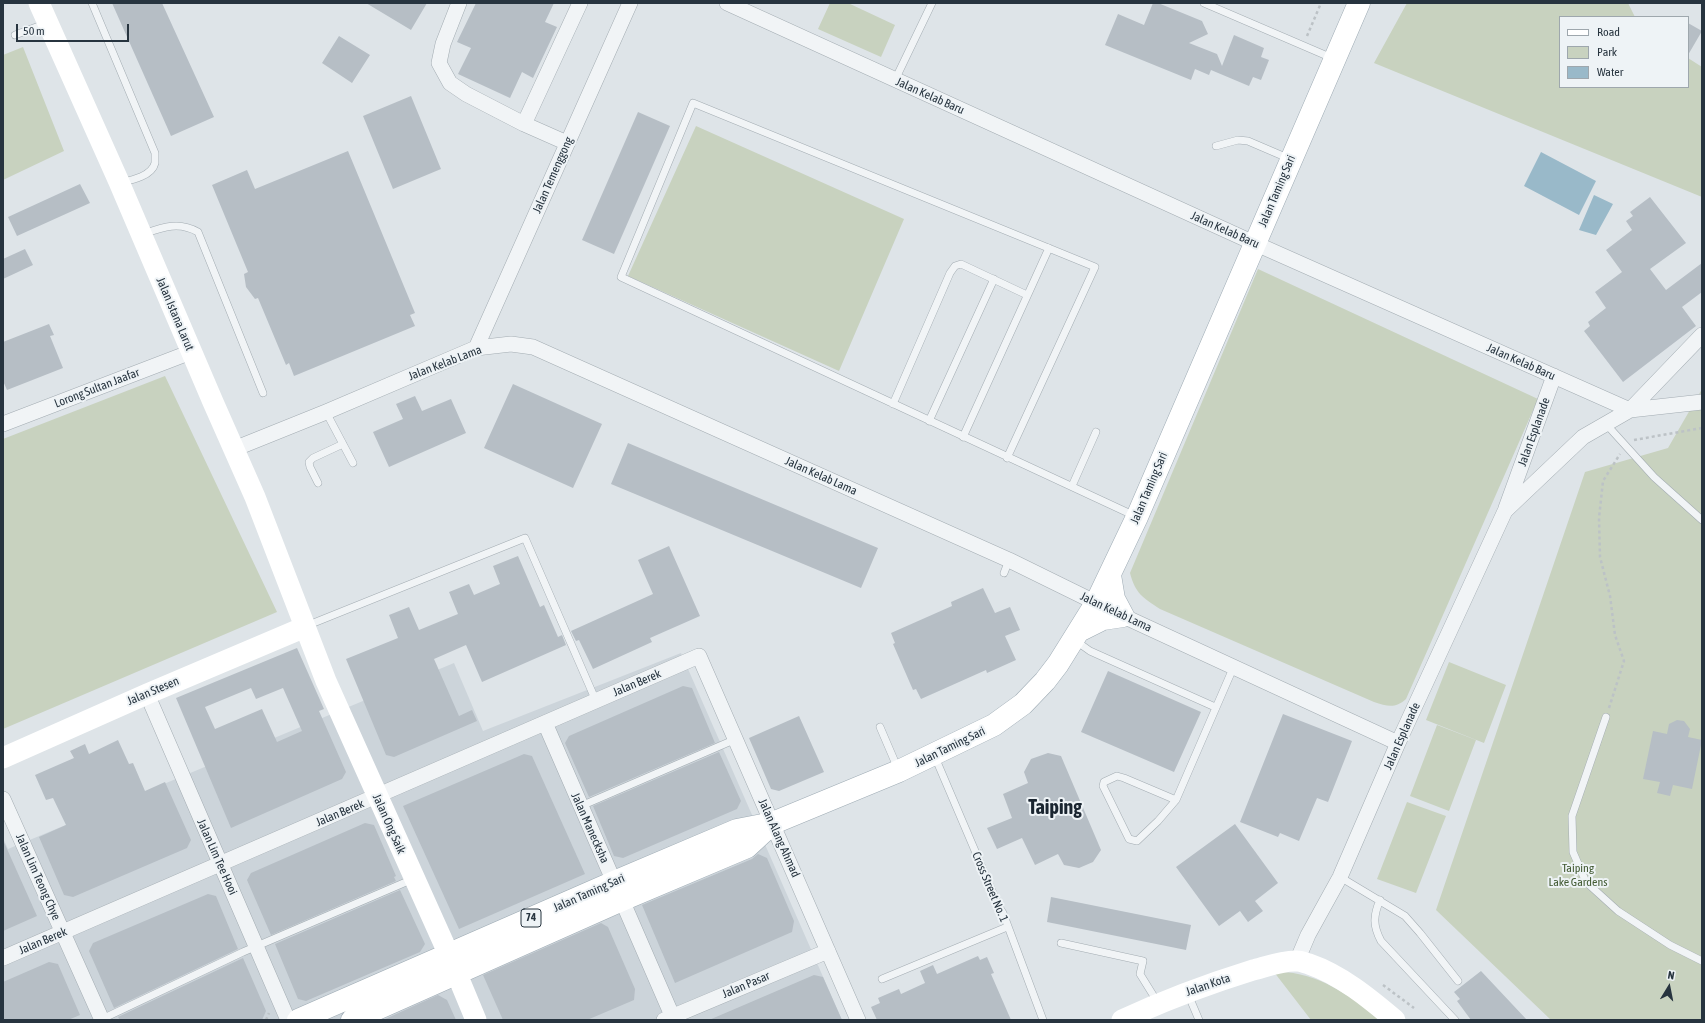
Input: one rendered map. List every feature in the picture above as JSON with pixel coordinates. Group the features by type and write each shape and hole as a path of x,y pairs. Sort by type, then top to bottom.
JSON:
{"main road":[{"name":"Jalan Istana Larut","path":"39,3 119,182 191,352 255,497 305,627"},
{"name":"Jalan Taming Sari","path":"352,1020 456,975 737,830 773,823 934,755 994,725 1023,704 1045,681 1058,664 1096,603 1110,575 1137,517 1290,159 1359,3"},
{"path":"1076,635 1103,619 1123,616 1114,599 1110,575"},
{"name":"Jalan Stesen","path":"3,758 147,694 305,627"},
{"name":"Jalan Ong Saik","path":"305,627 326,681 413,879 449,954 456,975 476,1020"},
{"name":"Jalan Taming Sari","path":"298,1020 449,954 618,891"},
{"path":"1297,960 1318,967 1348,983 1395,1020"},
{"name":"Jalan Kota","path":"1122,1020 1158,1003 1188,992 1272,964 1297,960"}],"street":[{"path":"459,3 443,44 439,63 450,83 466,94 524,124 567,143"},
{"path":"524,124 580,3"},
{"name":"Jalan Temenggong","path":"476,348 630,3"},
{"name":"Jalan Kelab Baru","path":"727,3 1254,243 1630,410"},
{"path":"1630,410 1702,335"},
{"name":"Jalan Kelab Lama","path":"234,448 326,412 476,348 511,344 534,347 1006,566 1096,603 1234,666 1398,744"},
{"name":"Lorong Sultan Jaafar","path":"3,424 191,352"},
{"name":"Jalan Esplanade","path":"1297,960 1308,935 1340,877 1398,744 1506,511 1554,376"},
{"path":"1630,410 1702,402"},
{"name":"Jalan Esplanade","path":"1506,511 1573,446 1605,423 1630,410"},
{"name":"Jalan Berek","path":"3,958 699,656"},
{"name":"Jalan Alang Ahmad","path":"699,656 858,1020"},
{"name":"Jalan Lim Tee Hooi","path":"147,694 255,947 288,1020"},
{"name":"Jalan Manecksha","path":"545,723 618,891 670,1019"},
{"name":"Jalan Lim Teong Chye","path":"3,799 101,1020"},
{"name":"Jalan Pasar","path":"670,1019 828,951"}],"lane":[{"path":"92,3 155,153 155,163 151,170 137,178 119,182"},
{"path":"895,80 932,3"},
{"path":"1204,3 1334,59"},
{"path":"15,35 48,23"},
{"path":"1007,458 1095,267 693,103 620,277 1007,458 1072,486 1137,517"},
{"path":"1216,146 1238,140 1248,141 1290,159"},
{"path":"141,234 179,225 189,226 198,232 263,393"},
{"path":"963,437 1049,248"},
{"path":"893,404 950,273 955,266 961,264 1027,295"},
{"path":"929,421 994,279"},
{"path":"326,412 353,463"},
{"path":"1605,423 1654,477 1702,520"},
{"path":"1072,486 1096,432"},
{"path":"318,483 310,467 310,462 313,458 343,444"},
{"path":"305,627 525,538 596,701"},
{"path":"1076,635 1090,651 1215,707"},
{"path":"1176,800 1117,776 1104,782 1103,786 1129,840 1137,841 1158,821 1176,800 1234,666"},
{"path":"1606,717 1572,816 1573,852 1586,882 1618,911 1670,946 1702,961"},
{"path":"880,727 899,771"},
{"path":"581,806 736,739"},
{"name":"Cross Street No. 1","path":"934,755 999,907 1003,913 1043,1020"},
{"path":"1340,877 1405,916 1458,981"},
{"path":"101,1020 255,947 413,879"},
{"path":"1380,900 1375,911 1374,921 1376,932 1381,941 1455,1020"},
{"path":"882,979 1007,927"},
{"path":"1061,943 1143,961 1140,974 1158,1003"},
{"path":"1188,992 1199,1020"}],"path":[{"path":"1303,45 1320,3"},
{"path":"1606,717 1624,661 1614,635 1610,596 1600,557 1599,518 1603,481 1625,445 1636,439 1702,428"},
{"path":"1380,983 1414,1008"},
{"path":"266,1020 269,1011"}],"shaded area":[{"path":"681,653 842,1020 3,1020 3,838 8,849 454,663 483,731"}],"green space":[{"path":"830,3 848,3 895,25 881,57 818,29"},
{"path":"1407,3 1628,3 1634,16 1559,16 1559,88 1689,88 1689,59 1702,67 1702,197 1374,63"},
{"path":"23,47 64,151 3,180 3,55"},
{"path":"696,126 904,219 839,371 628,276"},
{"path":"1258,269 1538,399 1406,699 1398,704 1391,706 1374,702 1160,609 1140,594 1134,586 1132,580 1130,573"},
{"path":"165,376 277,612 3,729 3,439"},
{"name":"Taiping Lake Gardens","path":"1702,389 1702,1020 1551,1020 1436,910 1585,472 1668,448"},
{"path":"1449,662 1506,685 1484,743 1426,720"},
{"path":"1437,725 1476,740 1449,811 1410,796"},
{"path":"1407,802 1446,816 1416,893 1377,879"},
{"path":"1274,972 1304,975 1332,986 1383,1020 1311,1020"}],"water":[{"path":"1541,152 1596,181 1579,215 1524,186"},
{"path":"1594,195 1613,204 1596,235 1579,230"}],"building":[{"path":"112,3 162,3 214,117 171,136"},
{"path":"366,3 427,3 411,30"},
{"path":"476,3 554,3 545,22 557,27 533,78 522,72 510,98 458,74 471,48 457,42"},
{"path":"1153,3 1158,3 1202,21 1208,34 1189,43 1217,54 1222,66 1234,35 1264,48 1261,57 1269,60 1261,80 1253,77 1249,86 1211,70 1209,75 1195,69 1191,80 1105,45 1118,14 1144,25"},
{"path":"1689,24 1702,31 1689,53"},
{"path":"339,36 370,55 352,83 322,63"},
{"path":"411,96 441,169 393,189 363,116"},
{"path":"638,112 670,126 614,254 582,240"},
{"path":"348,151 415,313 410,315 415,326 294,376 289,363 286,365 258,298 255,299 246,287 244,274 248,272 212,185 247,170 255,189"},
{"path":"80,184 90,203 17,236 8,217"},
{"path":"1650,197 1686,243 1650,269 1666,290 1702,263 1702,292 1682,307 1696,326 1623,382 1584,331 1590,326 1588,322 1606,308 1595,292 1622,272 1606,250 1632,230 1626,221 1633,216 1630,212"},
{"path":"25,249 33,265 3,279 3,259"},
{"path":"49,324 54,335 50,336 63,368 7,390 3,381 3,342"},
{"path":"513,384 602,424 573,488 484,448"},
{"path":"415,396 422,411 451,399 466,433 389,467 373,432 403,419 396,404"},
{"path":"628,443 878,548 861,588 611,484"},
{"path":"669,546 700,616 650,638 652,642 593,669 579,640 576,641 571,631 653,594 638,560"},
{"path":"518,556 540,607 544,605 558,637 562,635 566,645 482,682 466,645 434,659 459,716 472,710 477,721 394,757 386,755 346,659 398,638 389,615 409,607 419,630 458,614 449,592 469,584 474,595 500,584 493,566"},
{"path":"983,588 995,613 1010,607 1020,630 1005,636 1016,660 987,673 986,670 921,699 916,689 913,690 893,644 895,643 891,633 952,606 951,602"},
{"path":"297,648 324,709 319,711 346,772 342,779 231,828 176,698","holes":["251,688 256,699 283,688 302,731 277,742 262,709 215,729 205,707"]},
{"path":"1108,671 1201,712 1174,772 1081,732"},
{"path":"683,686 692,688 715,743 589,797 565,743 569,736"},
{"path":"1283,714 1352,741 1328,802 1317,798 1299,841 1280,833 1278,837 1240,822"},
{"path":"799,716 824,772 779,791 771,789 749,738"},
{"path":"1677,720 1684,721 1690,729 1688,737 1702,740 1692,789 1673,785 1670,796 1657,793 1660,782 1643,779 1653,731 1667,734 1669,724"},
{"path":"118,740 129,764 133,763 145,791 165,782 191,840 187,848 73,897 64,895 39,837 66,825 53,798 46,800 35,775 74,758 70,751 85,744 89,754"},
{"path":"719,752 741,801 737,809 623,858 614,856 593,806"},
{"path":"1048,753 1061,756 1101,850 1093,862 1079,868 1064,865 1058,854 1035,865 1022,838 997,849 987,828 1012,818 1003,794 1028,783 1024,772 1031,759"},
{"path":"524,754 532,756 585,874 459,929 403,806"},
{"path":"365,823 374,825 396,876 394,877 396,881 271,935 247,880 251,873"},
{"path":"1235,824 1278,883 1255,901 1263,911 1248,922 1240,911 1219,926 1176,867"},
{"path":"3,840 37,916 3,931"},
{"path":"758,854 767,858 794,921 792,932 675,983 642,905 752,859"},
{"path":"400,890 425,944 420,952 306,1001 298,999 275,944"},
{"path":"208,894 216,896 238,949 114,1008 89,951 93,943"},
{"path":"1051,897 1191,925 1186,950 1047,922"},
{"path":"601,923 608,927 635,989 634,1000 587,1020 503,1020 483,975"},
{"path":"978,956 980,960 987,957 994,973 991,974 1011,1020 877,1020 871,1007 880,1003 878,998 899,989 901,994 925,983 920,971 933,965 937,974"},
{"path":"243,958 266,1011 262,1020 120,1020 118,1017"},
{"path":"49,962 58,964 80,1015 68,1020 3,1020 3,982"},
{"path":"1481,971 1527,1020 1471,1020 1457,1001 1460,999 1454,992"},
{"path":"814,975 823,977 842,1020 709,1020"},
{"path":"438,995 447,1000 456,1020 383,1020"}],"district":[{"name":"Taiping","path":"1055,808"}]}
